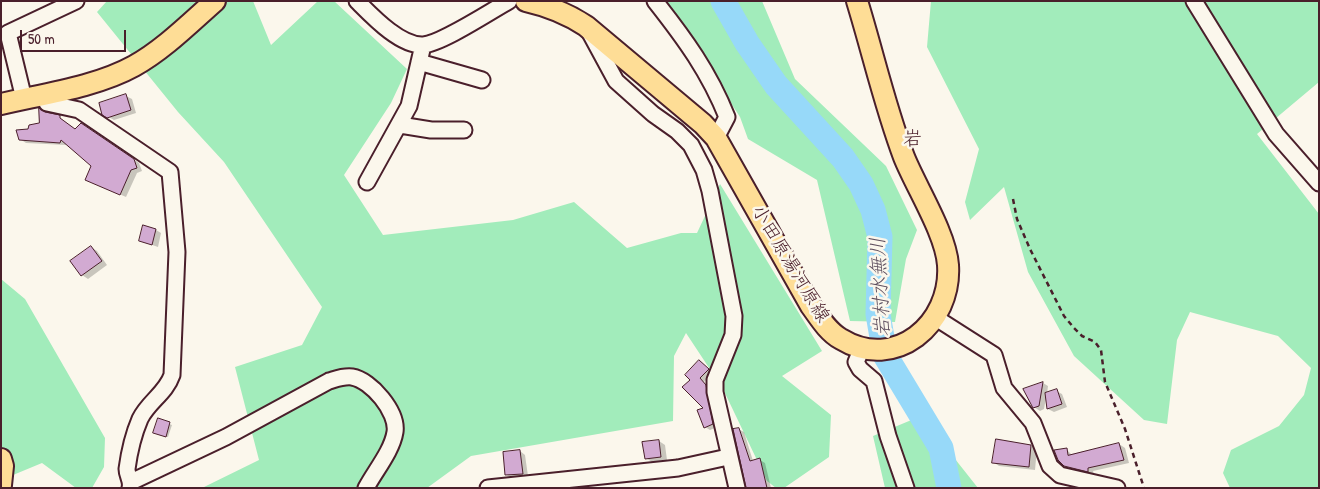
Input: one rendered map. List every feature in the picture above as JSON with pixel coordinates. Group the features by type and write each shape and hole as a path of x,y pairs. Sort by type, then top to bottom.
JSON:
{"main road":[{"path":"1,104 44,96 113,75 132,67 186,26 214,1"},
{"name":"小田原湯河原線","path":"526,1 544,5 574,18 586,26 703,124 716,138 811,306 824,324 840,339 867,349"},
{"path":"857,1 904,157 939,233 948,263 948,287 945,300 936,318 924,332 899,345 867,349"},
{"path":"1,459 3,466 1,485"}],"street":[{"path":"24,99 8,33 76,1"},
{"path":"357,1 385,28 407,41 423,45 441,38 509,1"},
{"path":"654,1 690,46 714,86 726,117 716,138"},
{"path":"1194,1 1276,134 1319,183"},
{"path":"586,26 616,81 653,114 677,131 691,145 704,170 710,191 734,316 733,335 715,386 728,457 737,488"},
{"path":"367,182 410,106 423,45"},
{"path":"419,62 482,80"},
{"path":"44,96 47,103 80,110 170,172 177,252 172,375 166,388 146,409 140,420 127,471 131,485 226,437 329,381 340,377 353,377 368,386 386,402 392,416 395,431 390,445 366,488"},
{"path":"400,125 431,130 464,130"},
{"path":"936,318 994,355 1004,388 1033,423 1050,466 1060,475 1117,488"},
{"path":"867,349 856,362 860,369 874,381 888,436 906,488"},
{"path":"488,488 584,482 678,468 728,457"}],"path":[{"path":"1013,198 1017,219 1064,316 1082,336 1095,342 1101,350 1105,382 1125,430 1144,488"}],"green space":[{"path":"107,1 253,1 271,45 318,1 334,1 407,69 391,103 344,175 383,235 513,220 574,202 627,248 681,233 697,233 720,184 822,351 782,376 831,415 829,457 784,488 776,488 767,481 723,389 686,333 674,356 673,421 471,456 427,488 202,488 259,460 235,367 302,345 322,307 224,162 178,112 97,12"},
{"path":"664,1 762,1 795,79 886,166 917,230 906,259 895,322 850,321 817,180 748,139 740,117"},
{"path":"931,1 1319,1 1319,82 1257,134 1319,214 1319,488 1230,488 1223,473 1231,450 1279,426 1304,395 1311,368 1278,336 1190,312 1177,340 1167,424 1144,420 1074,356 1028,272 1004,187 970,220 965,202 979,149 927,47"},
{"path":"1,279 25,299 105,438 104,467 92,488 76,488 42,463 1,480"},
{"path":"921,416 978,488 885,488 873,436"}],"building":[{"path":"126,94 131,110 107,118 102,115 99,103"},
{"path":"39,108 45,112 60,115 60,118 75,129 81,123 134,159 137,168 131,170 120,195 85,180 91,166 61,140 60,143 19,140 16,130 28,129 29,125 39,123"},
{"path":"143,225 156,229 152,245 139,241"},
{"path":"91,246 102,261 81,276 70,261"},
{"path":"699,360 709,369 700,378 706,385 713,424 704,428 697,410 703,408 682,387 690,380 685,375"},
{"path":"1043,382 1039,406 1033,408 1023,389"},
{"path":"1057,389 1062,404 1047,409 1045,393"},
{"path":"158,418 170,422 166,437 153,433"},
{"path":"739,428 750,461 760,458 767,488 746,488 733,429"},
{"path":"996,439 1031,445 1029,467 992,463"},
{"path":"659,440 661,457 645,459 642,442"},
{"path":"1119,443 1124,460 1088,468 1088,472 1064,466 1058,460 1054,450 1067,448 1068,455"},
{"path":"520,450 523,474 505,475 503,452"}],"waterway":[{"name":"岩村水無川","path":"723,1 747,43 776,85 843,158 861,184 873,210 880,237 878,314 885,355 941,448 949,488"}],"district":[{"name":"岩","path":"913,140"}]}
